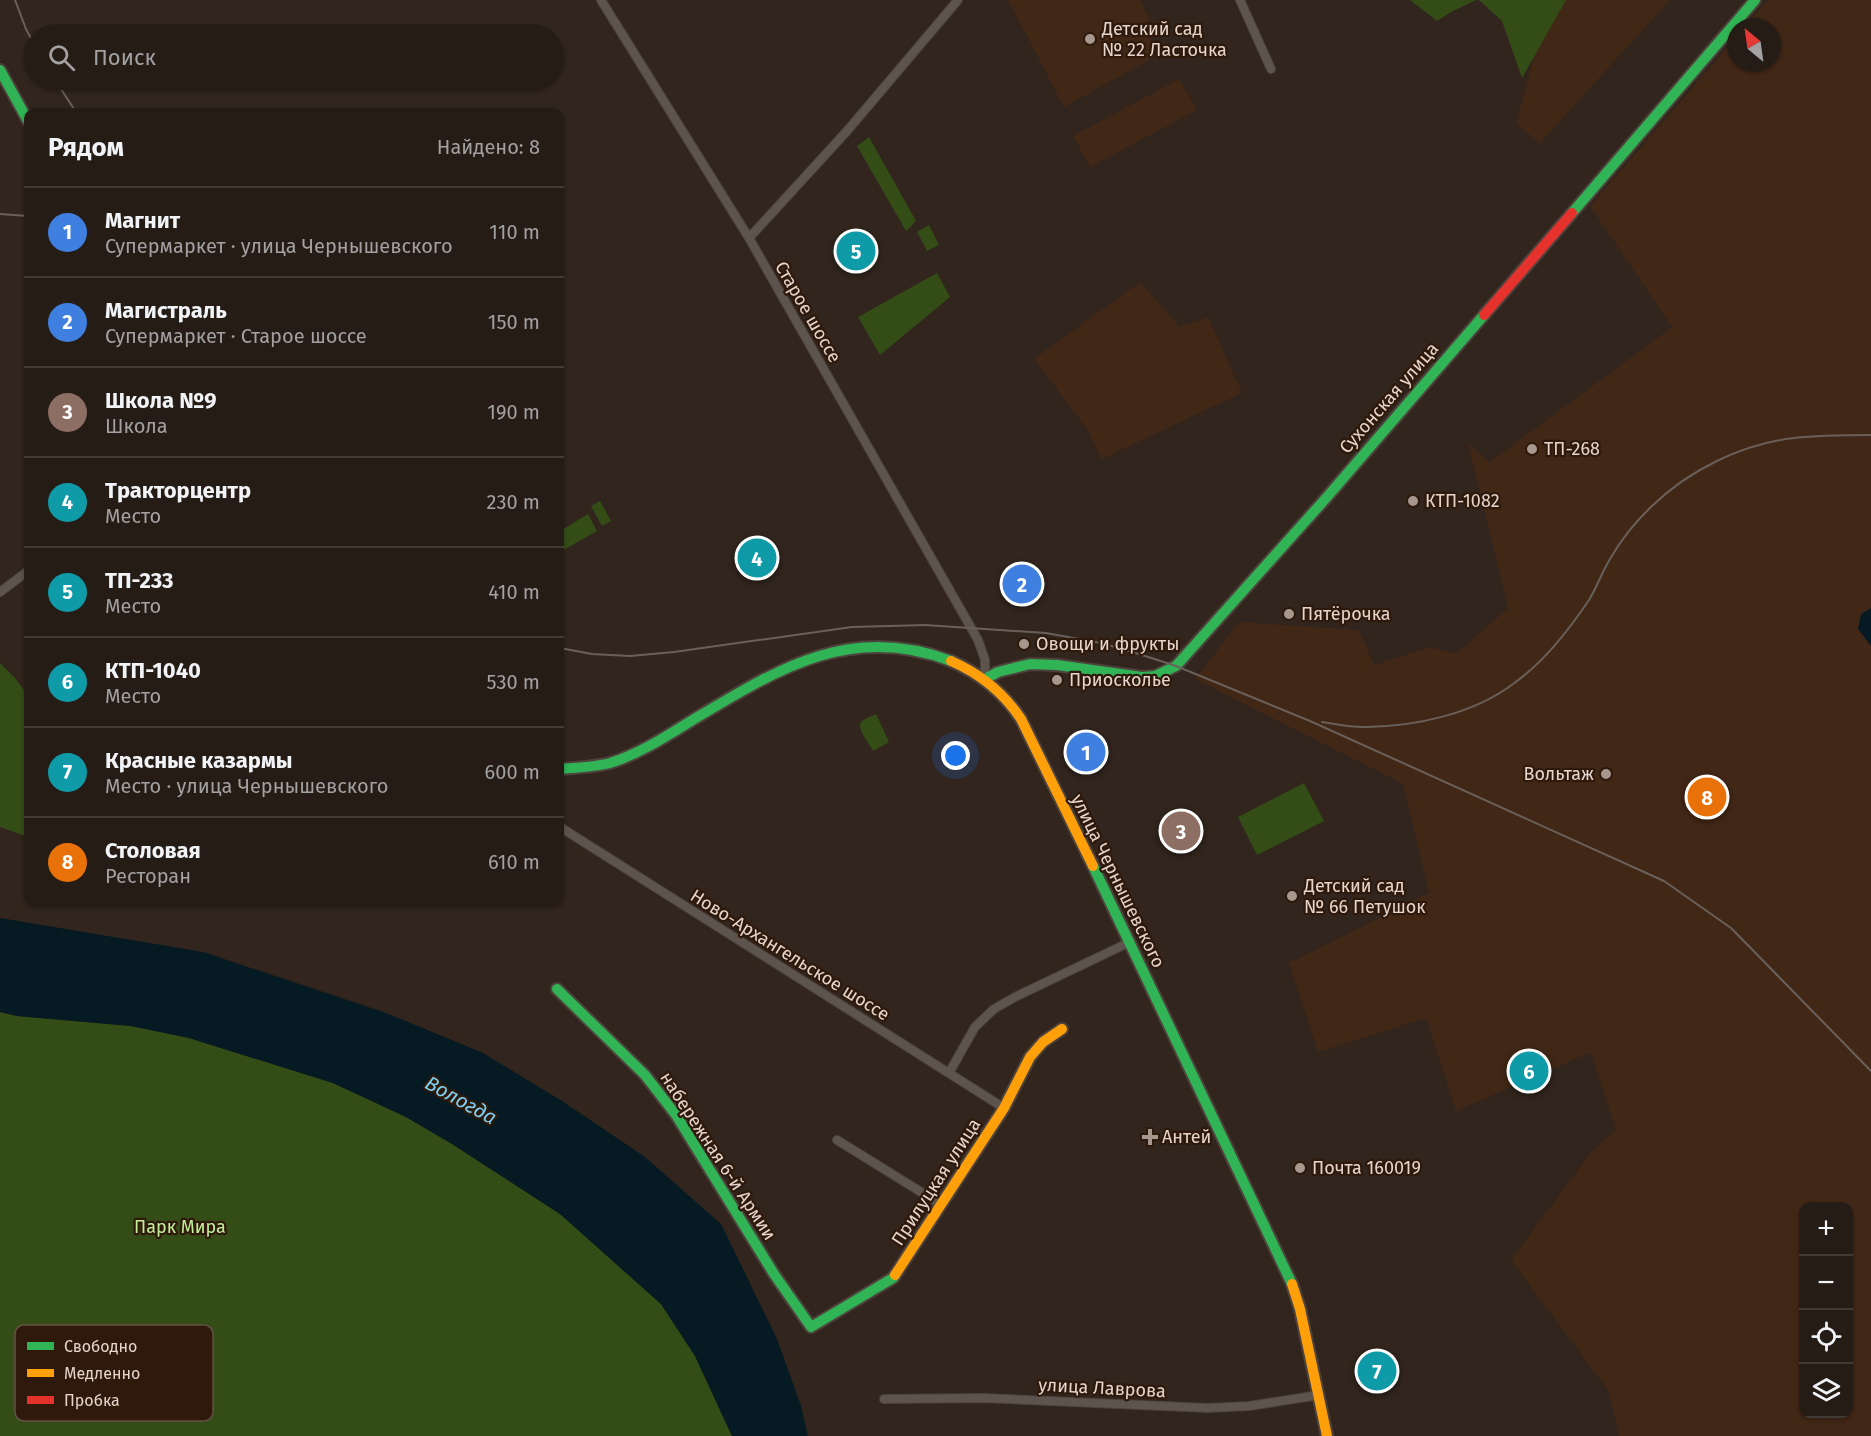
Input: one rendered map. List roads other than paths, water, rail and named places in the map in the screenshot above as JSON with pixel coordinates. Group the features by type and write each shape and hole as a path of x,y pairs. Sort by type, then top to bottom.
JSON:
{"street":[{"name":"Старое шоссе","path":"601,0 749,238 978,640 985,660 985,679"},
{"path":"749,238 847,131 958,0"},
{"path":"1240,0 1271,69"},
{"name":"Сухонская улица","path":"985,679 998,672 1030,664 1057,665 1142,677 1155,676 1176,666 1327,497 1755,0"},
{"path":"0,70 24,115"},
{"path":"0,592 24,574"},
{"name":"улица Чернышевского","path":"564,769 608,763 634,754 771,674 800,660 830,651 867,646 908,648 957,663 985,679 1002,693 1021,719 1291,1280 1300,1309 1327,1436"},
{"name":"Ново-Архангельское шоссе","path":"564,830 1004,1108"},
{"path":"949,1073 975,1027 994,1009 1130,942"},
{"name":"набережная 6-й Армии","path":"557,989 645,1075 676,1114 774,1274 811,1327"},
{"name":"Прилуцкая улица","path":"811,1327 893,1278 1004,1108 1030,1057 1043,1042 1062,1029"},
{"path":"837,1140 942,1205"},
{"name":"улица Лаврова","path":"884,1399 984,1398 1208,1408 1249,1406 1318,1395"}],"water":[{"path":"1871,608 1871,646 1858,629 1861,614"},
{"name":"Вологда","path":"0,918 203,952 386,1013 483,1053 562,1101 645,1157 721,1224 777,1339 801,1406 808,1436 732,1436 695,1356 661,1304 560,1214 406,1117 333,1083 189,1038 131,1026 17,1016 0,1012"}],"railway":[{"path":"15,0 24,24"},
{"path":"62,90 73,108"},
{"path":"0,214 24,216"},
{"path":"1322,722 1361,727 1405,724 1462,711 1480,703 1513,684 1555,645 1589,600 1610,559 1629,531 1652,506 1682,481 1717,461 1774,441 1813,436 1871,435"},
{"path":"564,649 592,654 630,656 852,627 925,625 1046,633 1101,643 1139,654 1176,666 1310,721 1664,881 1731,928 1871,1071"}],"place":[{"name":"Детский сад № 22 Ласточка","path":"1090,39"},
{"name":"ТП-233","path":"856,251"},
{"name":"ТП-268","path":"1532,449"},
{"name":"КТП-1082","path":"1413,501"},
{"name":"Тракторцентр","path":"757,558"},
{"name":"Магистраль","path":"1022,584"},
{"name":"Пятёрочка","path":"1289,614"},
{"name":"Овощи и фрукты","path":"1024,644"},
{"name":"Приосколье","path":"1057,680"},
{"name":"Магнит","path":"1086,752"},
{"name":"Вольтаж","path":"1606,774"},
{"name":"Столовая","path":"1707,797"},
{"name":"Школа №9","path":"1181,831"},
{"name":"Детский сад № 66 Петушок","path":"1292,896"},
{"name":"КТП-1040","path":"1529,1071"},
{"name":"Антей","path":"1150,1137"},
{"name":"Почта 160019","path":"1300,1168"},
{"name":"Красные казармы","path":"1377,1371"}],"park label":[{"name":"Парк Мира","path":"180,1227"}]}
